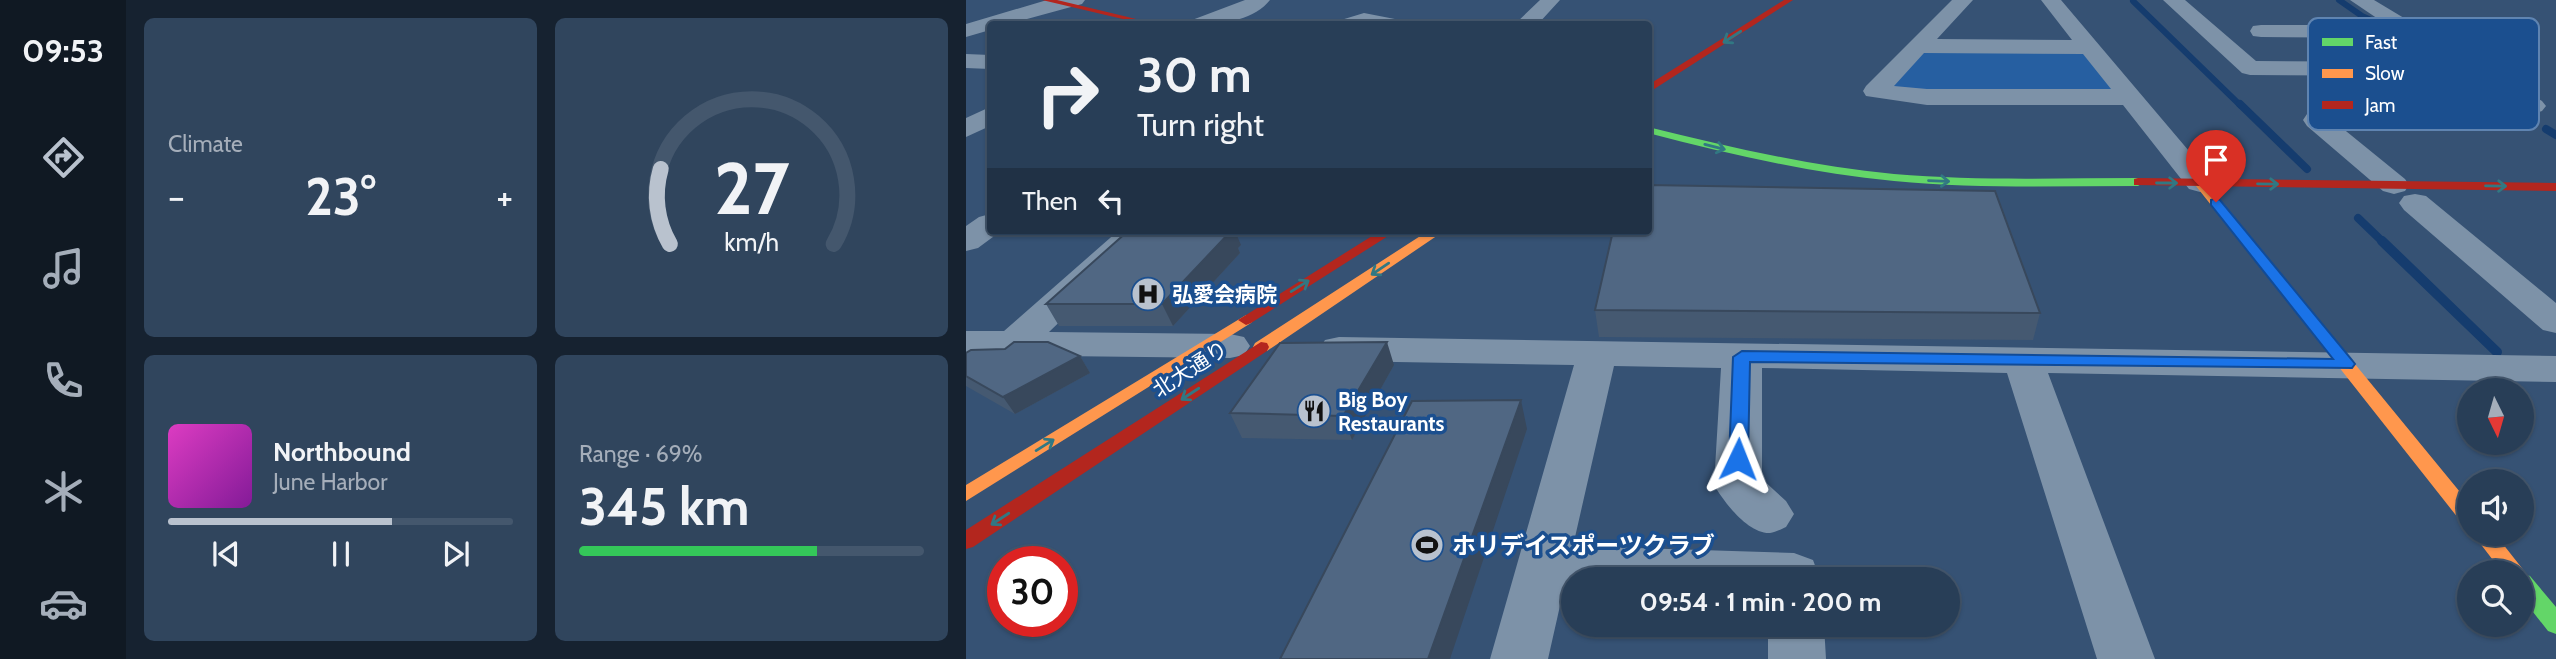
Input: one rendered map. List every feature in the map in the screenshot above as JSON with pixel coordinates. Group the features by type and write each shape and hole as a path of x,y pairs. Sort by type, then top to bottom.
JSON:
{"street":[{"path":"1208,21 1240,11 1260,0"},
{"path":"1529,21 1550,0"},
{"path":"1671,56 1761,0"},
{"path":"1652,87 1789,0"},
{"path":"1963,0 1875,91 1927,97 2130,97"},
{"path":"2051,0 2130,97 2202,196 2346,364 2457,502"},
{"path":"2173,0 2250,68 2308,68"},
{"path":"2360,0 2391,18"},
{"path":"997,21 1060,1 1141,21"},
{"path":"1358,21 1376,21"},
{"path":"966,31 987,24"},
{"path":"2260,30 2308,31"},
{"path":"1919,46 2089,47"},
{"path":"966,61 987,62"},
{"path":"966,129 987,117"},
{"path":"966,129 987,130"},
{"path":"2328,130 2556,322"},
{"path":"1652,131 1750,156 1873,176 2202,196 2413,199 2556,187"},
{"path":"1652,147 1762,174 1827,186"},
{"path":"1853,189 1907,195"},
{"path":"2202,196 2241,202"},
{"path":"966,241 987,226"},
{"path":"1014,343 1134,235"},
{"path":"966,494 1383,235"},
{"name":"北大通り","path":"966,541 1431,235"},
{"path":"966,343 2556,369"},
{"path":"1519,659 1597,354"},
{"path":"1742,357 1738,485 1769,514"},
{"path":"2023,361 2126,659"},
{"path":"2493,546 2504,560"},
{"path":"1542,566 1570,567"},
{"path":"2534,597 2556,624"},
{"path":"1796,637 1797,659"}],"shaded area":[{"path":"1923,50 2083,51 2114,91 1887,89"}],"building":[{"path":"1652,185 1995,191 2040,313 1595,310 1612,235 1652,235"},
{"path":"1124,235 1227,235 1162,304 1046,304"},
{"path":"1014,342 1048,342 1080,356 1003,397 966,376 966,353 971,350 1005,349"},
{"path":"1387,342 1343,416 1230,413 1280,343"},
{"name":"ホリデイスポーツクラブ","path":"1521,400 1428,659 1280,659 1412,401"}],"waterway":[{"path":"2339,0 2366,18"},
{"path":"2133,1 2241,106"},
{"path":"2240,104 2307,169"},
{"path":"2546,129 2556,135"},
{"path":"2358,218 2384,243"},
{"path":"2382,241 2497,352"}],"traffic: fast":[{"path":"1652,131 1788,162 1894,177 1982,182 2138,182"},
{"path":"2534,597 2556,624"}],"traffic: slow":[{"path":"2200,183 2457,502"},
{"path":"1261,347 1431,235"},
{"path":"966,494 1246,320"},
{"path":"2493,546 2504,560"}],"traffic: jam":[{"path":"1046,0 1140,21"},
{"path":"1652,87 1789,0"},
{"path":"2138,182 2556,187"},
{"path":"1246,320 1383,235"},
{"path":"966,541 1261,347"}],"place":[{"name":"弘愛会病院","path":"1148,294"},
{"name":"Big Boy Restaurants","path":"1314,411"},
{"name":"ホリデイスポーツクラブ","path":"1427,545"}],"route":[{"path":"1738,459 1742,357 2346,364 2216,202"}]}
